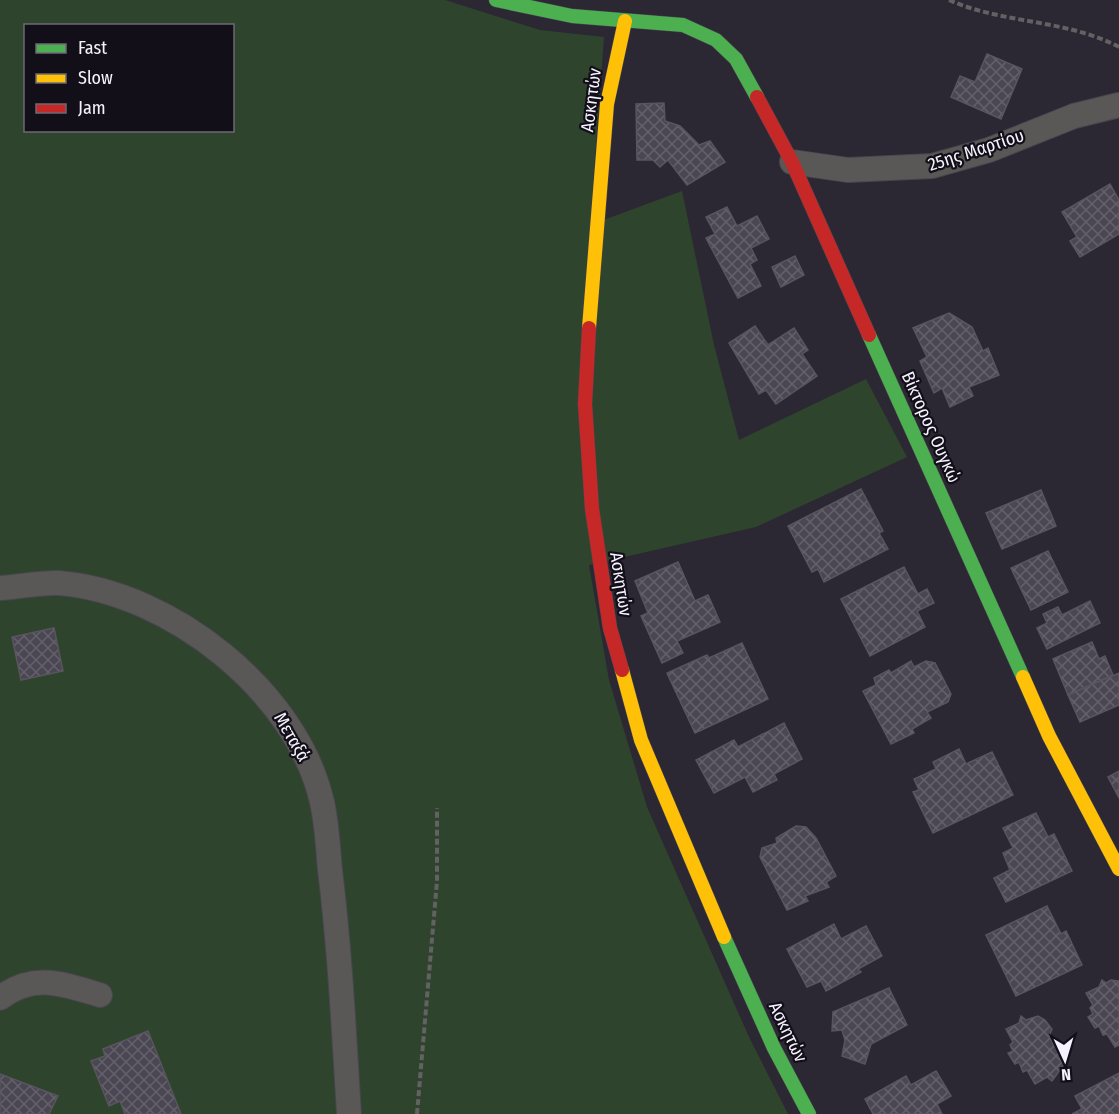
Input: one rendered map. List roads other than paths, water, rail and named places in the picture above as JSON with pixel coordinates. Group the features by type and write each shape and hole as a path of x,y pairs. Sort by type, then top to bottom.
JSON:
{"street":[{"path":"496,0 572,16 625,21"},
{"name":"Βίκτορος Ουγκώ","path":"625,21 683,25 716,40 736,59 792,162 1049,736 1119,869"},
{"name":"Ασκητών","path":"625,21 607,104 594,246 585,404 592,509 610,628 641,740 684,847 774,1048 809,1114"},
{"name":"25ης Μαρτίου","path":"792,162 848,170 932,166 989,150 1066,118 1119,105"},
{"name":"Μεταξά","path":"0,588 57,583 94,590 150,609 199,635 269,699 304,750 322,802 334,903 349,1114"},
{"path":"0,998 12,989 29,982 55,982 100,995"}]}
